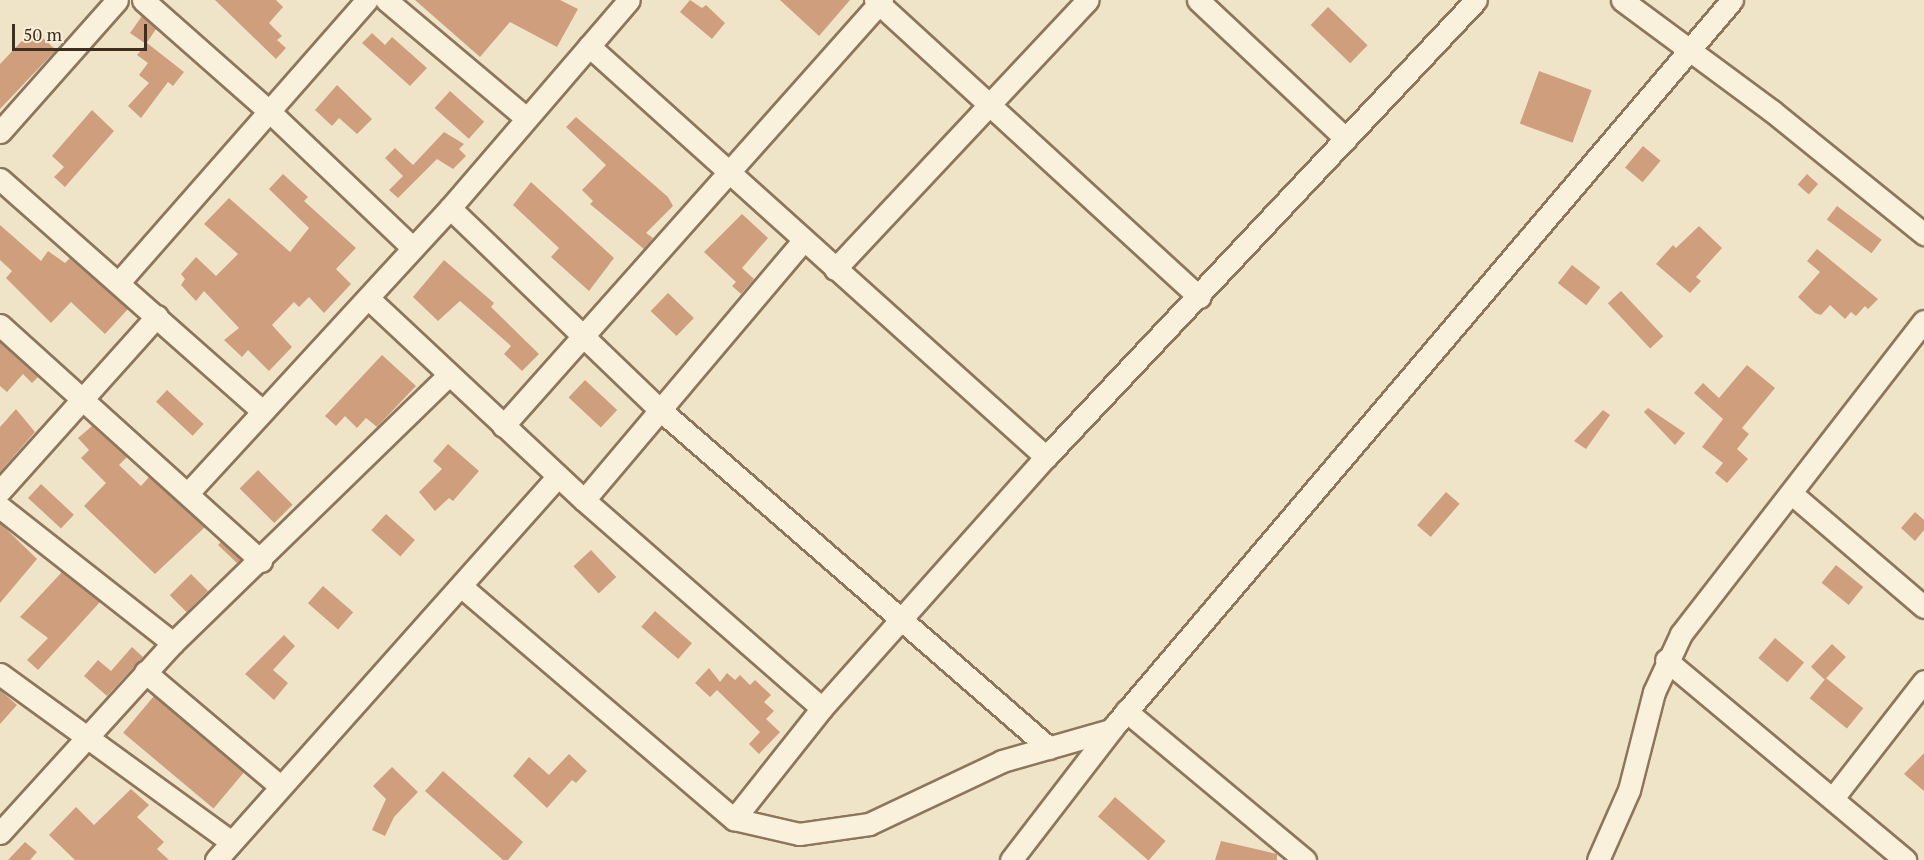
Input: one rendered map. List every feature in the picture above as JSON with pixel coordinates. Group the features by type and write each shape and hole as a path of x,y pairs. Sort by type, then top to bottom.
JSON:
{"street":[{"path":"0,132 117,0"},
{"path":"143,0 270,112 413,248"},
{"path":"120,281 367,0"},
{"path":"386,0 525,117"},
{"path":"188,493 450,208 525,117 629,0"},
{"path":"835,269 1088,0"},
{"path":"1198,0 1346,139"},
{"path":"734,819 822,708 1046,457 1476,0"},
{"path":"1622,0 1692,50 1924,234"},
{"path":"1011,860 1126,711 1692,50 1732,0"},
{"path":"503,426 580,336 879,1 987,105 1199,297"},
{"path":"589,46 803,241 1046,457"},
{"path":"0,179 120,281 262,411"},
{"path":"450,208 580,336 658,408 1049,748"},
{"path":"584,500 658,408 803,241"},
{"path":"368,298 448,376 584,500 822,708"},
{"path":"0,491 157,316"},
{"path":"1598,860 1629,790 1654,692 1666,660 1681,634 1924,321"},
{"path":"0,325 261,561"},
{"path":"0,833 173,643 261,561 448,376"},
{"path":"216,860 280,786 462,587 558,476"},
{"path":"1791,493 1924,607"},
{"path":"0,507 173,643"},
{"path":"462,587 734,819 799,834 869,824 972,773 1111,730"},
{"path":"1666,660 1905,860"},
{"path":"146,672 280,786"},
{"path":"0,674 87,735 231,842"},
{"path":"1833,798 1924,681"},
{"path":"1126,711 1305,860"}],"building":[{"path":"215,0 276,0 283,7 269,23 282,36 277,40 286,48 276,59"},
{"path":"415,0 560,0 578,9 557,47 510,22 480,57"},
{"path":"690,0 702,8 706,5 725,23 712,39 680,12"},
{"path":"780,0 850,0 819,36"},
{"path":"1328,7 1368,45 1350,63 1311,25"},
{"path":"142,16 156,29 146,44 130,33"},
{"path":"33,29 56,50 0,109 0,64"},
{"path":"372,33 385,45 392,37 427,68 410,86 362,43"},
{"path":"147,43 184,72 173,86 168,82 141,118 128,106 149,83 139,75 148,63 137,55"},
{"path":"1539,71 1592,90 1572,143 1520,124"},
{"path":"337,85 372,119 357,134 339,118 332,126 315,110"},
{"path":"450,91 484,122 469,139 435,108"},
{"path":"92,110 114,131 65,187 54,177 64,167 52,156"},
{"path":"576,117 668,197 673,206 646,233 653,238 644,249 590,204 593,201 582,190 606,165 566,127"},
{"path":"444,132 464,144 459,149 466,156 453,169 437,159 398,198 389,190 403,176 385,158 395,148 413,165"},
{"path":"1643,146 1661,161 1643,182 1625,167"},
{"path":"283,174 308,197 304,201 356,248 336,269 351,284 324,313 309,297 299,307 294,302 272,325 292,347 269,371 248,350 242,357 224,340 239,328 204,291 196,301 181,285 185,279 181,274 196,257 216,276 238,254 204,224 229,198 290,252 309,228 269,189"},
{"path":"1807,174 1818,184 1809,194 1798,184"},
{"path":"531,182 614,258 589,291 551,257 559,248 513,205"},
{"path":"1837,206 1882,240 1871,253 1827,220"},
{"path":"742,214 768,238 742,268 754,279 741,294 732,286 736,282 704,252"},
{"path":"0,225 41,261 48,251 65,263 70,258 128,309 105,334 71,302 51,323 6,278 12,271 0,260"},
{"path":"1699,226 1722,248 1696,277 1701,281 1690,293 1656,264 1673,245 1676,248"},
{"path":"1817,249 1878,299 1868,309 1865,306 1856,316 1851,312 1845,319 1830,305 1821,315 1815,313 1798,297 1820,272 1807,261"},
{"path":"444,260 494,303 491,307 539,354 522,371 504,354 511,346 460,301 438,321 413,297"},
{"path":"1572,265 1600,287 1586,305 1558,283"},
{"path":"1621,291 1663,336 1650,349 1608,303"},
{"path":"668,293 694,318 677,336 651,311"},
{"path":"0,342 38,377 32,383 23,374 7,392 0,386"},
{"path":"382,355 416,386 377,427 366,418 357,428 345,416 336,426 325,416"},
{"path":"1747,365 1775,388 1742,428 1749,434 1737,449 1748,459 1727,483 1715,473 1723,463 1702,447 1723,419 1694,393 1703,383 1719,398"},
{"path":"585,380 617,410 601,428 569,398"},
{"path":"167,390 204,424 193,436 156,402"},
{"path":"1648,408 1685,433 1675,445 1644,412"},
{"path":"16,409 35,432 0,472 0,427"},
{"path":"1603,410 1610,415 1586,449 1574,441"},
{"path":"92,426 127,457 119,465 141,486 149,477 205,527 155,574 84,506 106,483 81,458 89,450 78,438"},
{"path":"448,444 479,471 453,501 449,498 435,511 419,492 442,469 433,461"},
{"path":"258,470 293,505 274,523 240,488"},
{"path":"41,484 74,515 61,529 28,498"},
{"path":"1446,492 1460,504 1431,537 1417,525"},
{"path":"1915,512 1924,520 1924,530 1915,541 1901,528"},
{"path":"386,514 415,540 400,556 371,530"},
{"path":"0,523 37,559 0,603"},
{"path":"221,542 241,560 237,563 218,545"},
{"path":"591,550 616,577 599,593 573,566"},
{"path":"1836,565 1863,587 1849,605 1822,583"},
{"path":"62,572 100,602 38,670 27,660 48,638 20,617"},
{"path":"191,574 208,591 187,612 170,595"},
{"path":"323,586 353,612 338,630 308,603"},
{"path":"655,611 692,643 678,659 641,627"},
{"path":"284,635 295,646 273,670 288,683 274,700 245,674"},
{"path":"1775,638 1804,662 1787,682 1758,658"},
{"path":"1832,644 1846,657 1825,680 1811,667"},
{"path":"132,647 143,657 107,696 84,676 98,660 111,671"},
{"path":"709,668 720,682 727,673 735,680 740,675 750,685 755,680 771,695 764,702 774,711 766,719 780,732 759,754 749,744 760,732 717,690 710,697 695,683"},
{"path":"1826,678 1863,708 1847,728 1810,698"},
{"path":"0,690 17,705 0,724"},
{"path":"154,696 244,772 214,809 123,733"},
{"path":"1924,753 1924,791 1904,774"},
{"path":"569,754 587,771 576,783 572,780 547,808 513,776 529,757 549,775"},
{"path":"392,767 418,792 394,817 385,836 372,830 386,799 373,786"},
{"path":"443,771 523,842 508,860 503,860 425,791"},
{"path":"131,789 149,805 137,817 164,842 157,849 169,860 75,860 49,835 76,807 94,825"},
{"path":"1115,797 1166,841 1148,860 1098,817"},
{"path":"1221,841 1277,854 1277,860 1215,860"},
{"path":"25,842 37,852 30,860 8,860"}]}
